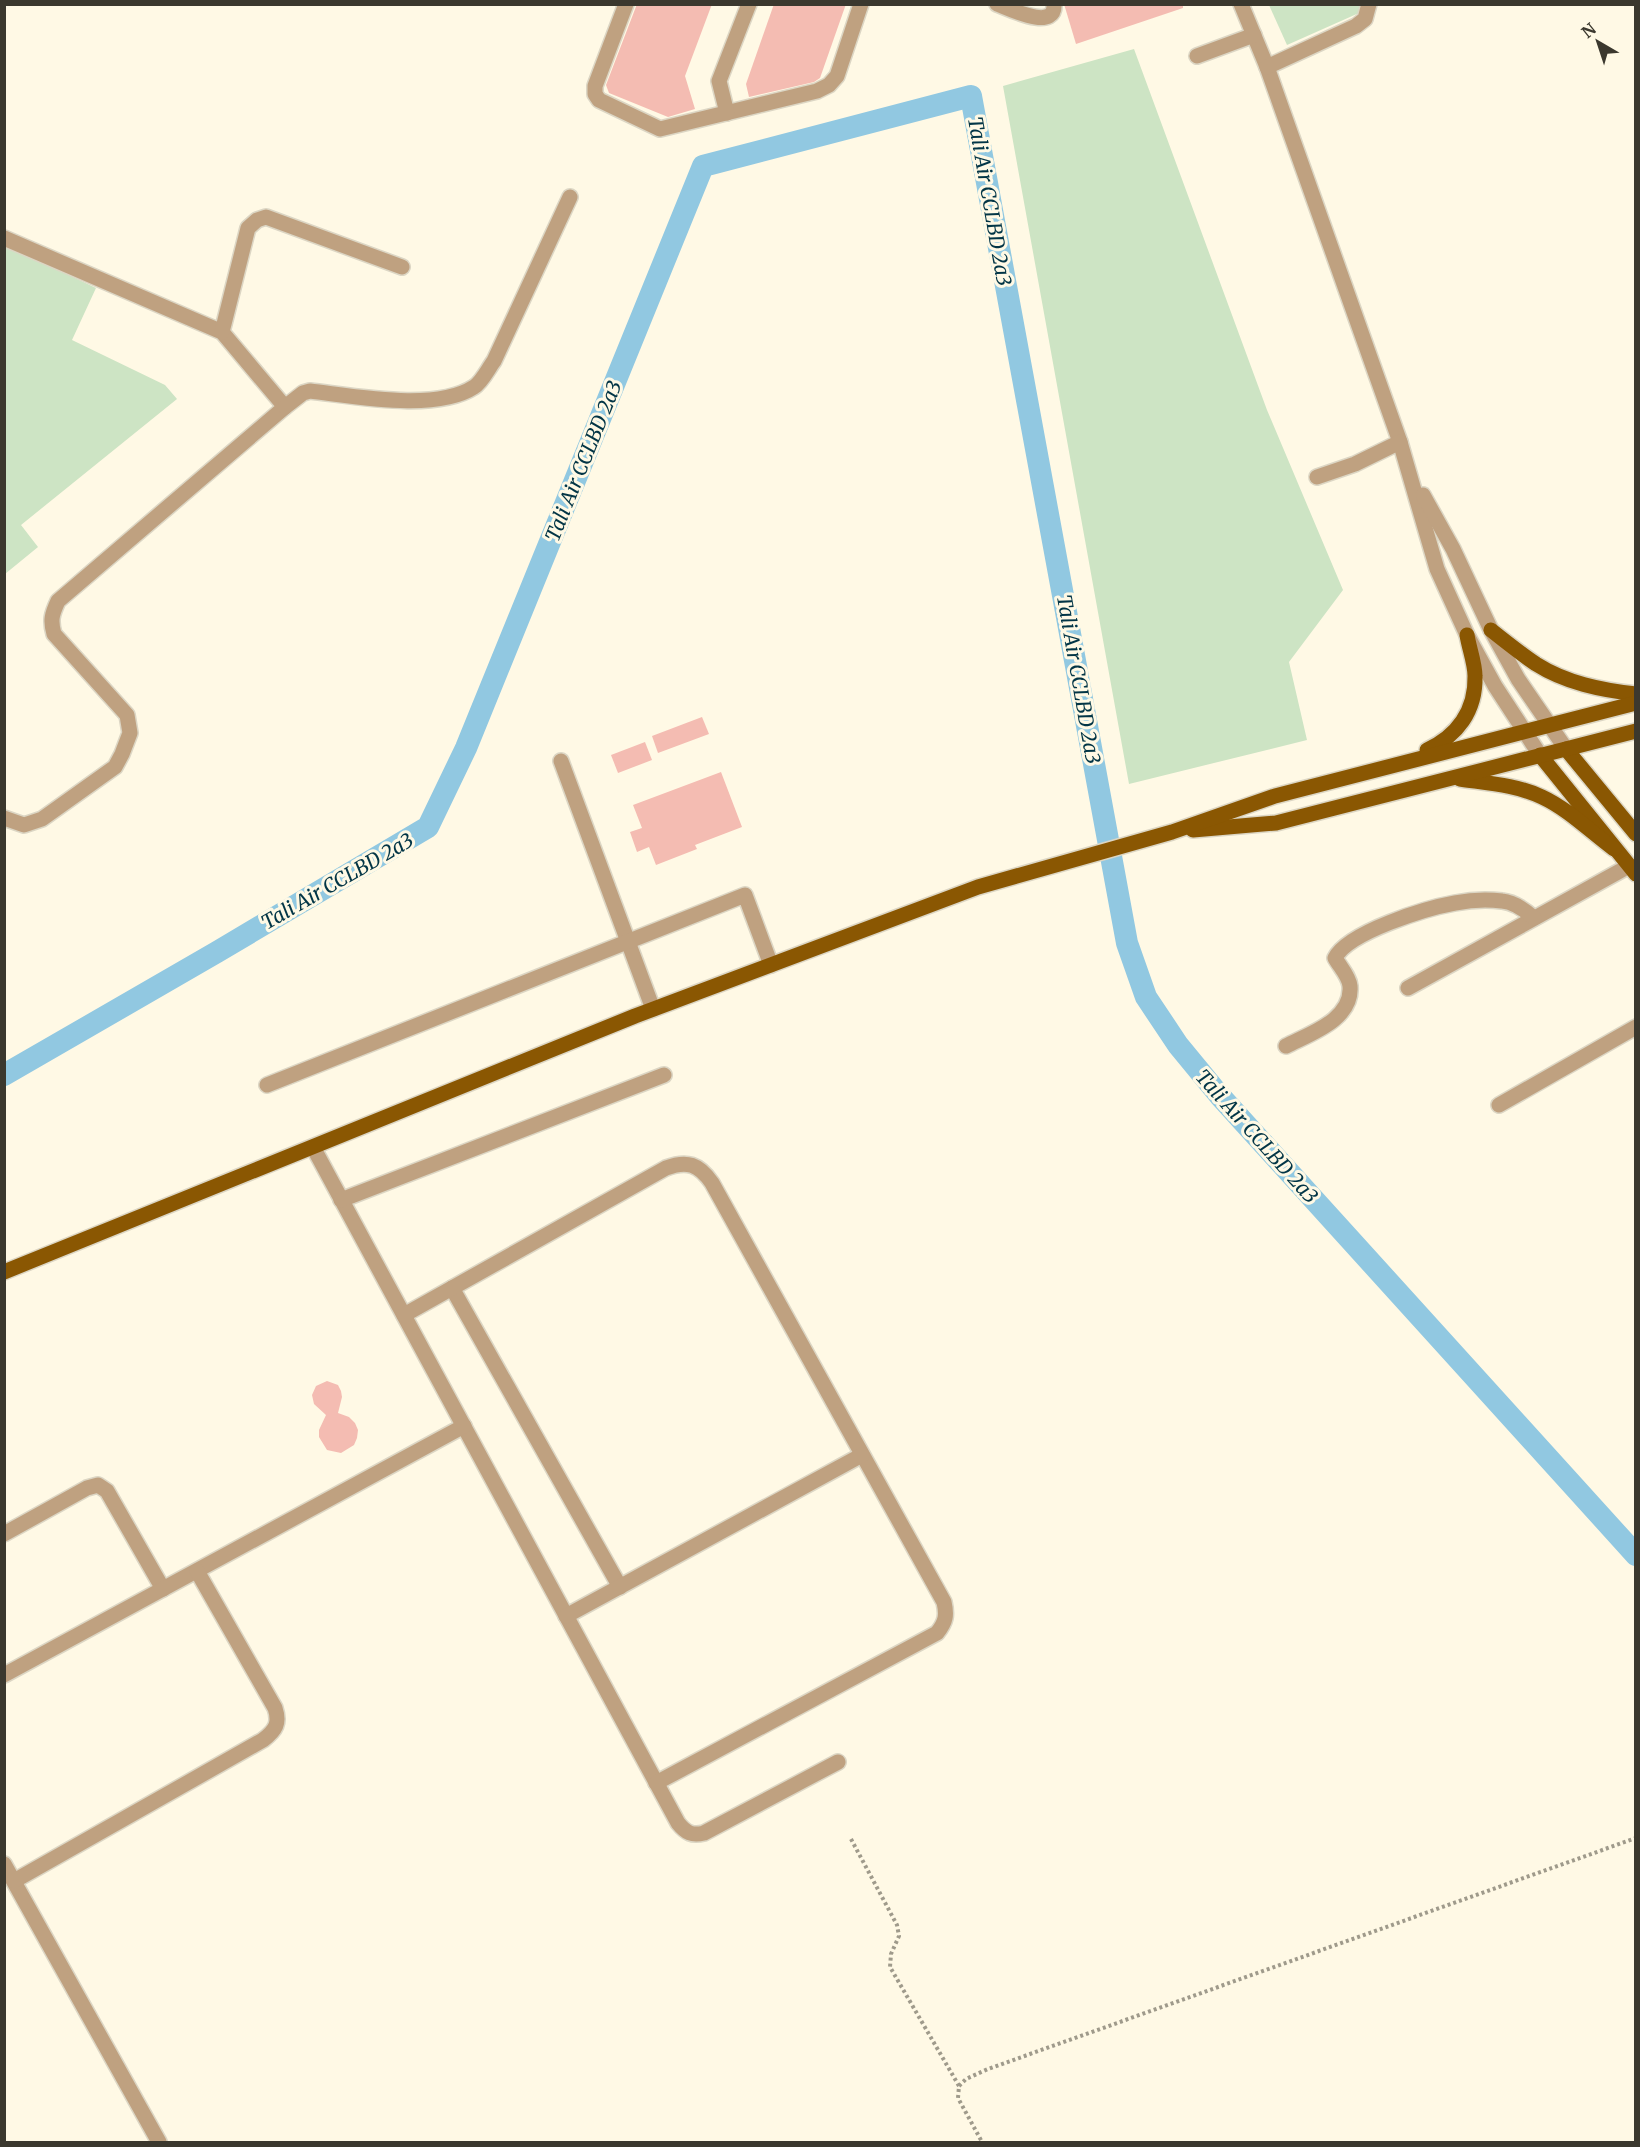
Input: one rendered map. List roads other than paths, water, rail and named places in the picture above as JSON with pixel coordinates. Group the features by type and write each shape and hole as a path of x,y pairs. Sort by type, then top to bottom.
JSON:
{"main road":[{"path":"1491,630 1538,665 1556,675 1608,691 1635,694"},
{"path":"1388,767 1444,742 1460,726 1471,705 1475,676 1467,635"},
{"path":"4,1272 654,1009 978,887 1172,832 1275,796 1635,703"},
{"path":"1172,832 1276,823 1635,731"},
{"path":"1566,749 1635,834"},
{"path":"1540,755 1632,870"},
{"path":"1453,778 1525,790 1543,797 1560,807 1614,849"}],"street":[{"path":"627,4 595,86 595,94 660,129 818,91 829,85 837,76 861,4"},
{"path":"728,113 719,81 749,4"},
{"path":"997,4 1041,19 1051,16 1054,4"},
{"path":"1241,4 1267,67 1400,442 1437,569 1467,635 1495,686 1540,755"},
{"path":"1267,67 1356,26 1365,19 1369,4"},
{"path":"1197,56 1254,35"},
{"path":"4,818 24,825 42,819 115,767 130,733 127,715 54,634 51,614 58,601 303,393 310,391 377,399 408,400 456,397 477,386 494,361 570,197"},
{"path":"222,332 248,228 256,220 266,217 402,267"},
{"path":"4,238 222,332 285,407"},
{"path":"1317,477 1355,464 1400,442"},
{"path":"1410,472 1454,549 1491,630 1518,679 1566,749"},
{"path":"561,761 654,1009"},
{"path":"1408,988 1534,918 1632,870"},
{"path":"267,1085 745,895 771,965"},
{"path":"1286,1046 1338,1017 1343,1009 1350,987 1347,976 1335,958 1349,941 1385,924 1458,902 1504,901 1525,910 1534,918"},
{"path":"1500,1105 1635,1027"},
{"path":"341,1200 664,1075"},
{"path":"313,1147 678,1823 689,1833 704,1833 838,1762"},
{"path":"404,1315 666,1168 682,1163 695,1165 712,1183 944,1602 947,1613 944,1624 937,1633 656,1783"},
{"path":"452,1288 620,1587"},
{"path":"4,1675 464,1426"},
{"path":"566,1616 862,1455"},
{"path":"4,1534 87,1488 98,1485 107,1491 163,1589"},
{"path":"14,1881 263,1740 277,1726 278,1717 275,1707 197,1571"},
{"path":"4,1864 159,2142"}],"waterway":[{"name":"Tali Air CCLBD 2a3","path":"4,1075 428,827 466,748 703,166 971,96 1127,943 1146,997 1178,1045 1220,1096 1636,1555"}]}
